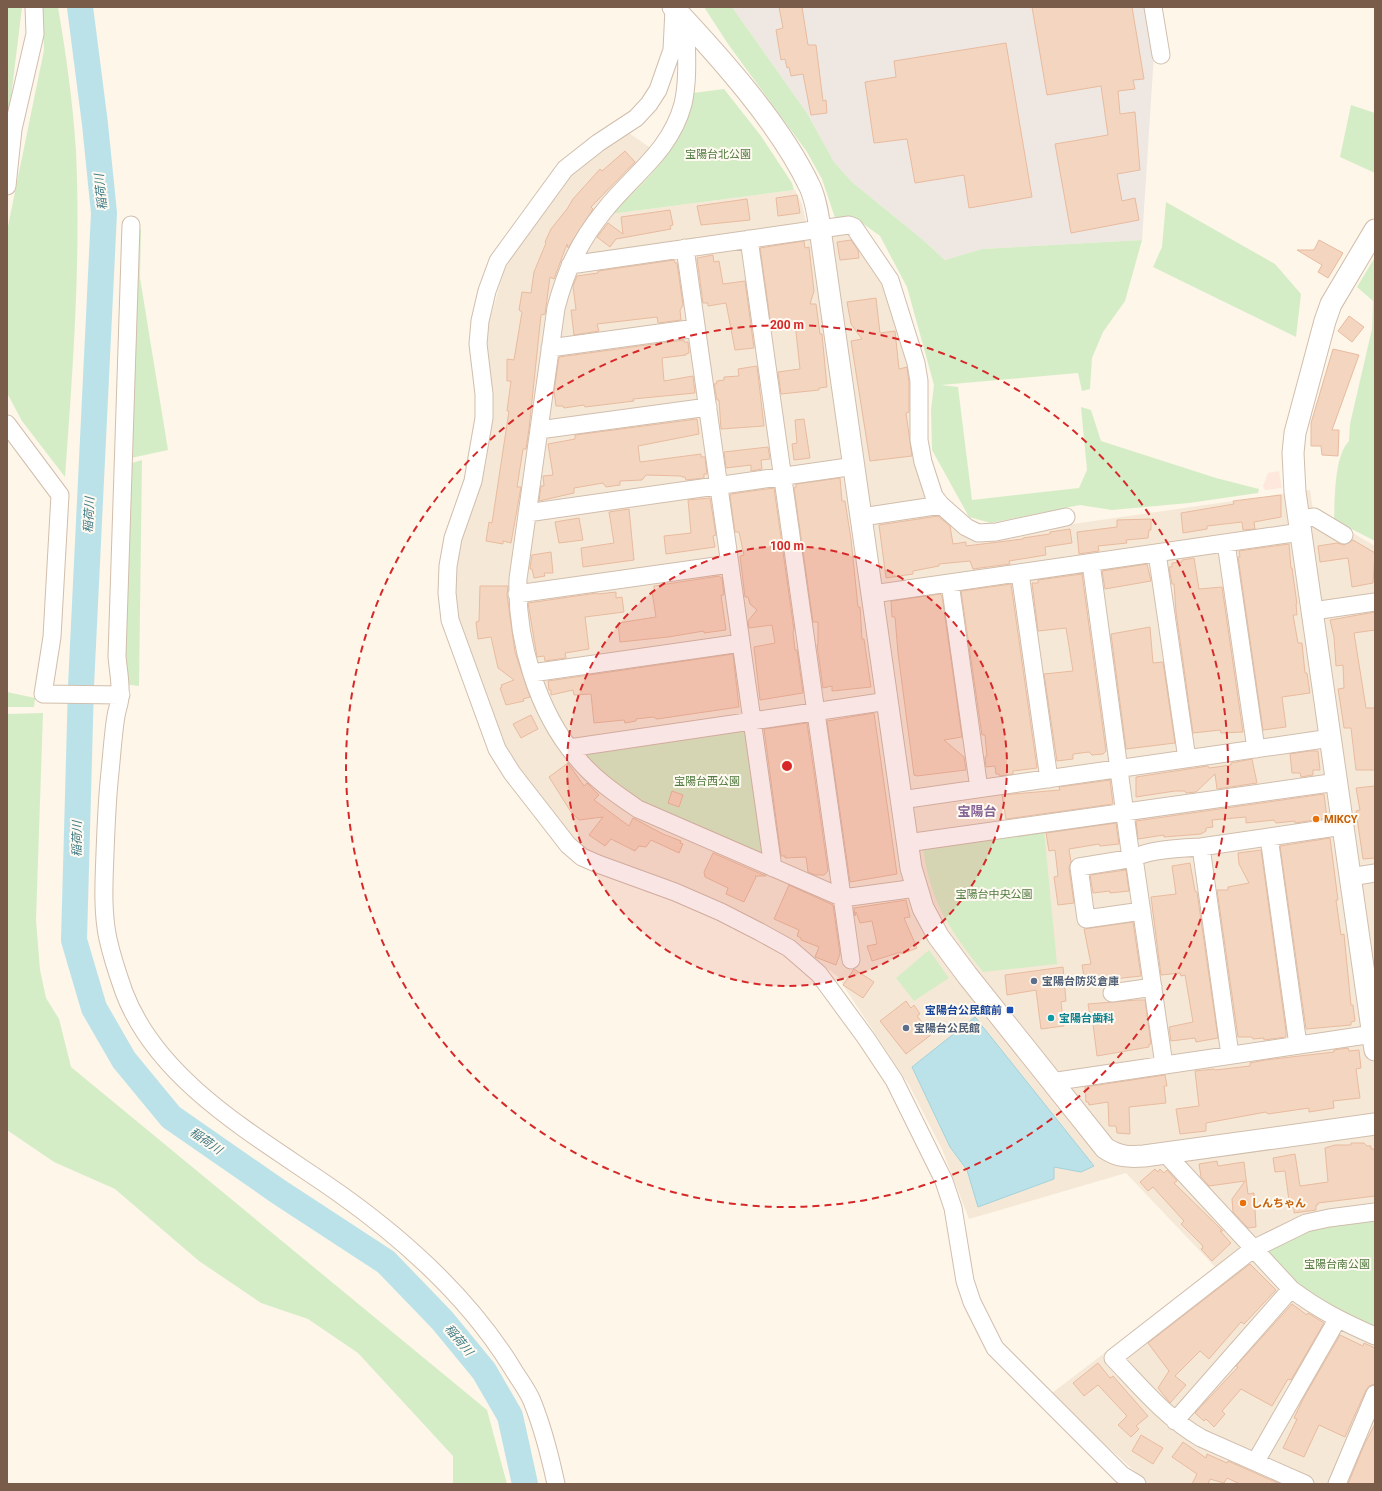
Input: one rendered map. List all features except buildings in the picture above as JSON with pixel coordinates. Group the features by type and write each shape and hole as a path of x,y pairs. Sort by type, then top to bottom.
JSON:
{"street":[{"path":"7,186 13,129 35,34 34,7"},
{"path":"1153,7 1161,55"},
{"path":"677,11 735,77 764,114 793,156 810,188 820,229 855,466 907,843 916,888 925,913 938,936 1051,1082 1105,1148 1112,1154 1130,1157 1375,1124"},
{"path":"677,11 686,84 683,103 671,134 644,170 605,209 583,240 570,264 556,308 517,594 523,645 532,674 550,717 569,748 586,768 610,790 638,809 843,898 916,888"},
{"path":"677,11 672,50 658,90 649,104 630,122 598,143 565,169 498,261 487,291 480,321 478,344 484,394 484,418 473,481 453,538 448,566 447,593 450,620 497,749 512,773 568,845 582,856 598,864 675,892 747,925 789,948 819,974 894,1080 944,1181 953,1208 965,1281 972,1302 995,1348 1122,1475 1137,1484"},
{"path":"131,225 115,695 116,718 108,793 105,917 108,939 115,966 125,995 138,1020 154,1044 176,1070 228,1117 341,1194 422,1260 455,1293 482,1324 531,1399 547,1443 556,1484"},
{"path":"570,264 849,225 854,227 890,280 916,363 919,381 919,440 923,462 934,496 941,505 966,527 978,533 996,532 1066,517"},
{"path":"1051,1082 1298,1046 1374,1042 1293,472 1295,433 1298,416 1325,321 1331,304 1375,230"},
{"path":"749,239 784,476 851,960"},
{"path":"685,248 773,868"},
{"path":"550,348 696,328"},
{"path":"539,430 708,407"},
{"path":"7,424 60,494 52,637 43,694 115,695"},
{"path":"527,513 855,466"},
{"path":"862,517 941,505"},
{"path":"873,594 1226,543 1300,526 1314,517 1344,535"},
{"path":"1226,543 1256,749"},
{"path":"1157,553 1187,759"},
{"path":"1091,563 1130,851 1134,858 1164,1065"},
{"path":"517,594 730,564"},
{"path":"1020,573 1050,779"},
{"path":"950,583 979,789"},
{"path":"1312,611 1375,602"},
{"path":"532,674 741,643"},
{"path":"569,748 888,701"},
{"path":"902,800 1331,738"},
{"path":"907,843 1337,782"},
{"path":"1142,911 1086,919 1078,867 1134,858 1141,854 1201,847 1343,826"},
{"path":"1269,837 1298,1046"},
{"path":"1201,847 1230,1056"},
{"path":"1350,877 1375,873"},
{"path":"1112,993 1153,987"},
{"path":"1164,1153 1291,1289 1312,1305 1337,1320 1375,1336"},
{"path":"1305,1484 1256,1461 1201,1438 1175,1421 1113,1358 1253,1249 1306,1223 1329,1218 1375,1212"},
{"path":"1175,1421 1291,1289"},
{"path":"1256,1461 1337,1320"},
{"path":"1337,1484 1375,1394"}],"shaded area":[{"path":"732,7 1148,7 1154,54 1142,240 982,249 945,260 852,182 834,162 807,113"},
{"path":"629,133 652,149 611,214 795,190 802,204 809,237 850,232 886,285 912,370 929,502 992,539 1073,524 1310,490 1313,510 1375,546 1375,1484 1149,1484 1070,1413 1052,1393 1216,1268 1126,1173 969,1219 942,1149 909,1085 837,976 790,941 595,856 578,845 513,764 461,634 455,593 457,554 486,463 490,430 486,351 488,326 504,271 513,255 558,191 574,172 609,144"},
{"path":"1279,471 1282,488 1265,490 1263,486 1268,473"}],"green space":[{"path":"7,7 22,7 7,130"},
{"path":"42,7 58,7 69,79 76,151 78,232 77,273 65,477 22,421 7,393 7,231 44,50"},
{"path":"704,7 732,7 807,113 834,162 852,182 945,260 982,249 1142,240 1125,301 1103,332 1092,358 1090,389 1082,391 1078,373 941,385 958,387 972,500 1079,488 1087,470 1081,407 1091,410 1101,441 1216,478 1259,489 1258,493 1189,503 1112,510 1080,505 991,523 969,517 932,450 931,410 934,385 907,287 880,236 862,223 851,219 836,221 822,179 807,152 728,44"},
{"name":"宝陽台北公園","path":"724,89 761,136 792,183 794,190 611,214 646,180 663,160 678,134 693,93"},
{"path":"1351,105 1375,113 1375,173 1340,157"},
{"path":"1166,202 1275,264 1301,294 1296,337 1153,267 1162,247"},
{"path":"141,229 140,278 168,450 131,458 136,230"},
{"path":"1375,257 1375,541 1334,520 1335,490 1338,467 1340,457 1349,441 1350,424 1372,329 1373,301 1357,287"},
{"path":"142,460 139,686 124,684 132,463"},
{"path":"7,692 35,698 34,707 7,707"},
{"path":"43,713 36,920 40,970 46,998 59,1019 71,1067 487,1410 507,1484 453,1484 453,1456 358,1353 308,1319 261,1303 199,1261 115,1189 54,1162 7,1130 7,714"},
{"name":"宝陽台西公園","path":"741,729 748,733 764,849 757,854 641,803 620,789 585,758 589,751"},
{"name":"宝陽台中央公園","path":"1044,830 1057,964 983,972 960,942 943,914 931,884 923,847"},
{"path":"929,950 949,978 914,1001 896,978"},
{"name":"宝陽台南公園","path":"1375,1220 1375,1328 1335,1310 1306,1290 1269,1257 1269,1249 1301,1234 1328,1226"}],"water":[{"path":"975,1017 1094,1166 1081,1172 1054,1167 1054,1179 978,1207 967,1170 950,1147 912,1067"}],"waterway":[{"name":"稲荷川","path":"80,7 95,124 104,213 81,686 74,940 94,1008 124,1060 171,1117 279,1192 386,1262 442,1320 484,1371 510,1416 525,1484"}],"place":[{"name":"MIKCY","path":"1316,819"},
{"name":"宝陽台防災倉庫","path":"1034,981"},
{"name":"宝陽台公民館前","path":"1010,1010"},
{"name":"宝陽台歯科","path":"1051,1018"},
{"name":"宝陽台公民館","path":"906,1028"},
{"name":"しんちゃん","path":"1243,1203"}],"district":[{"name":"宝陽台","path":"977,811"}]}
